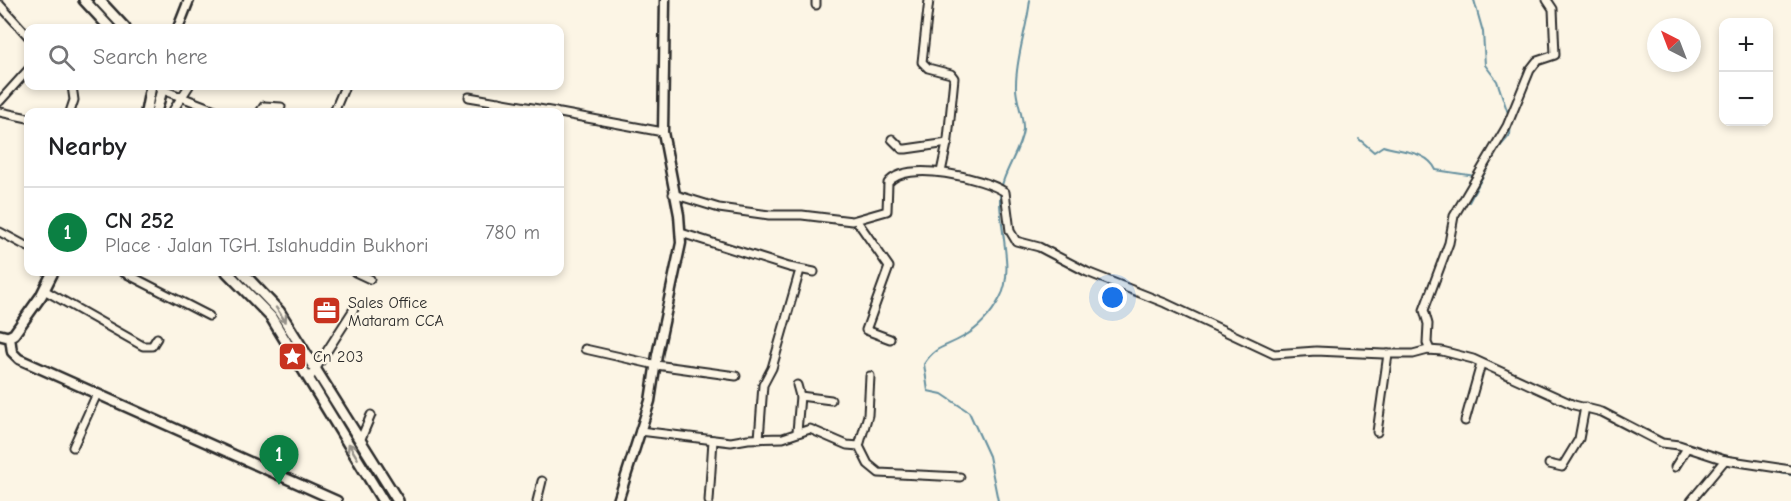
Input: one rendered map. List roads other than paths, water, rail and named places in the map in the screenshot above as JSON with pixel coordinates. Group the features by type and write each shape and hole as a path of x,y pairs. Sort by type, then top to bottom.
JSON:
{"main road":[{"path":"84,0 112,24"},
{"path":"99,0 114,24"},
{"path":"147,108 150,90"},
{"path":"157,108 162,90"},
{"path":"5,336 15,333 51,276"},
{"path":"231,276 271,317 383,501"},
{"path":"246,276 279,311 398,501"}],"street":[{"path":"180,24 189,0"},
{"path":"618,501 650,401 678,262 681,233 663,132 665,0"},
{"path":"929,0 922,61 926,67 951,74 954,77 948,143 941,172"},
{"path":"1430,350 1427,343 1428,324 1424,310 1449,243 1454,216 1507,126 1533,65 1537,61 1555,55 1553,9 1547,0"},
{"path":"0,6 24,32"},
{"path":"0,101 24,77"},
{"path":"71,108 74,100 73,90"},
{"path":"168,90 210,108"},
{"path":"174,108 186,90"},
{"path":"336,108 343,90"},
{"path":"469,97 528,108"},
{"path":"498,108 499,102"},
{"path":"263,108 264,106 281,107"},
{"path":"0,112 24,117"},
{"path":"564,114 663,132"},
{"path":"892,139 906,149 948,143"},
{"path":"673,194 729,210 856,221 887,211 887,186 892,178 898,175 941,172 1003,191 1010,231 1016,241 1039,247 1087,272 1165,303 1278,354 1316,351 1413,354 1430,350 1481,364 1610,415 1662,442 1725,460 1791,470"},
{"path":"856,221 887,261 889,267 866,330 890,339"},
{"path":"0,232 24,245"},
{"path":"681,233 800,270 814,272"},
{"path":"759,439 763,385 772,368 800,270"},
{"path":"131,276 209,316"},
{"path":"364,276 370,279"},
{"path":"44,290 143,346 152,346 157,338"},
{"path":"309,379 354,309"},
{"path":"5,336 12,352 19,359 96,396 337,501"},
{"path":"585,349 656,365 736,376"},
{"path":"1377,432 1388,354"},
{"path":"1465,421 1481,364"},
{"path":"870,376 868,415 859,446 868,464 879,473 960,477"},
{"path":"797,385 800,396 797,432"},
{"path":"73,447 96,396"},
{"path":"800,396 831,400"},
{"path":"1550,464 1562,467 1579,439 1585,407"},
{"path":"360,441 371,415"},
{"path":"640,430 731,442 783,438 797,432 812,430 847,445 859,446"},
{"path":"709,501 713,440"},
{"path":"1675,467 1687,448"},
{"path":"277,475 290,452"},
{"path":"1691,501 1725,460"},
{"path":"537,501 542,481"}],"waterway":[{"path":"998,501 989,456 969,412 942,394 928,391 924,364 937,350 963,337 980,325 993,309 1004,288 1006,263 1000,199 1003,181 1023,130 1016,91 1016,74 1030,0"},
{"path":"1474,0 1483,32 1485,65 1497,81 1509,116"},
{"path":"1469,202 1497,150 1510,135 1511,121"},
{"path":"1359,139 1374,152 1383,146 1420,155 1432,163 1436,170 1475,176"},
{"path":"1762,469 1791,475"}],"place":[{"name":"Sales Office Mataram CCA","path":"327,311"},
{"name":"Cn 203","path":"292,356"},
{"name":"CN 252","path":"279,485"}]}
